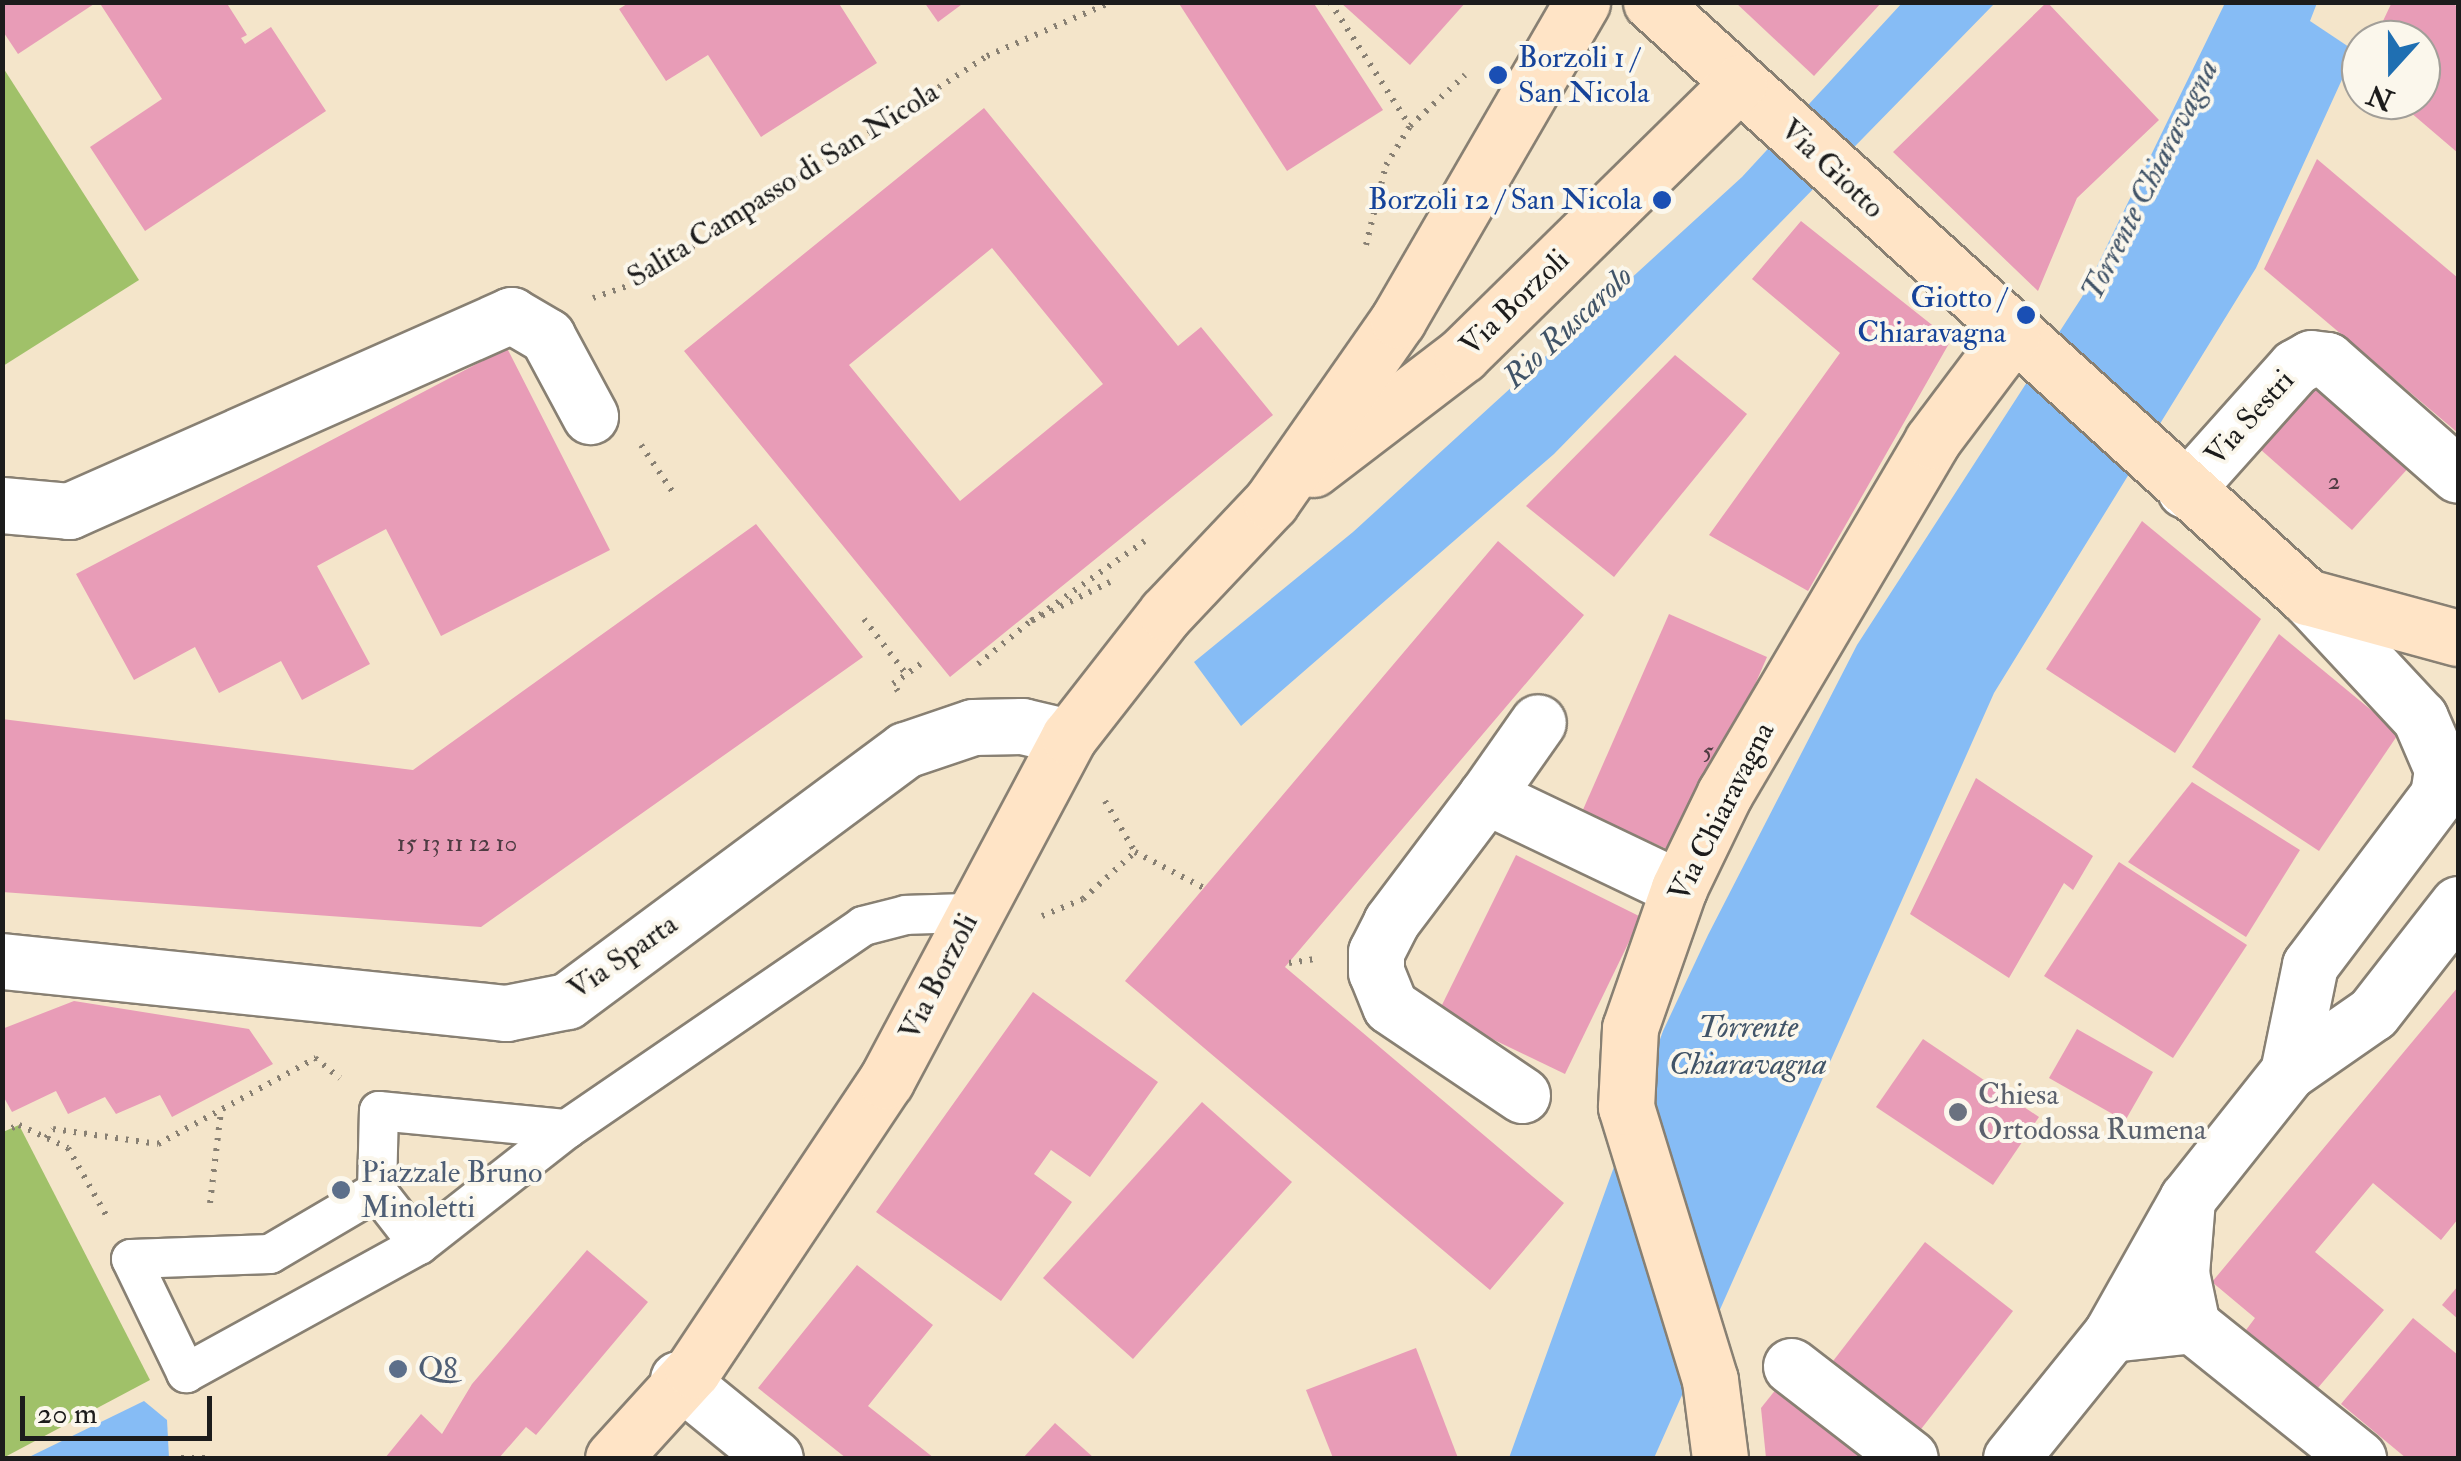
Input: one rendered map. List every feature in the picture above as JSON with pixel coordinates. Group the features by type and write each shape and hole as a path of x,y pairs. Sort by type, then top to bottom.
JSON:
{"main road":[{"name":"Via Borzoli","path":"613,1458 678,1379 693,1370 886,1081 971,913 1069,738 1166,614 1271,502 1398,320 1582,2"},
{"name":"Via Giotto","path":"1651,2 2018,340"},
{"name":"Via Borzoli","path":"1271,502 1462,355 1739,83"},
{"name":"Via Sestri","path":"2018,340 2307,597"},
{"name":"Via Chiaravagna","path":"1720,1458 1710,1380 1626,1107 1630,1028 1679,888 1725,793 1932,441 2018,340"},
{"path":"2307,597 2458,638"}],"street":[{"path":"2,505 69,512 511,315 547,336 590,416"},
{"name":"Via Sestri","path":"2170,476 2295,367 2311,358 2327,360 2458,475"},
{"path":"2288,1072 2310,965 2438,795 2442,769 2420,718 2307,597"},
{"path":"1522,1094 1390,1006 1376,972 1376,952 1391,922 1538,722"},
{"name":"Via Sparta","path":"2,961 506,1013 567,1001 905,750 972,727 1022,726 1069,738"},
{"path":"1486,796 1679,888"},
{"path":"2010,1458 2110,1334 2187,1199 2288,1072 2372,1013 2458,904"},
{"path":"2187,1199 2181,1273 2192,1325 2358,1458"},
{"path":"2110,1334 2192,1325"},
{"path":"1791,1366 1910,1458"},
{"path":"678,1379 775,1458"}],"lane":[{"path":"376,1191 270,1254 132,1259 186,1374 418,1245 567,1129 863,926 906,915 971,913"},
{"path":"418,1245 376,1191 379,1111 567,1129"}],"path":[{"name":"Salita Campasso di San Nicola","path":"511,315 571,305 640,282 986,56 1111,2"},
{"path":"1330,2 1410,126 1475,66"},
{"path":"864,619 906,674"},
{"path":"904,698 893,684 920,664"},
{"path":"971,913 1036,918 1059,911 1084,898 1135,852 1204,888"},
{"path":"46,1138 54,1129 158,1144 316,1058"},
{"path":"204,1258 221,1110"},
{"path":"2,1132 18,1125 68,1148 132,1259"},
{"path":"180,1458 212,1458"}],"green space":[{"path":"2,66 139,280 3,366 2,366"},
{"path":"19,1125 150,1380 3,1458 3,1132"}],"water":[{"path":"1902,3 1995,3 1554,454 1241,726 1194,662 1353,532 1742,177"},
{"name":"Torrente Chiaravagna","path":"2225,3 2317,3 2310,21 2341,42 2341,82 2256,268 1994,693 1654,1458 1509,1458 1663,1031 1708,935 1857,645 2082,297"},
{"path":"144,1401 167,1420 169,1458 27,1458"}],"building":[{"path":"2,2 97,2 18,54 2,30"},
{"path":"99,2 226,2 247,35 241,38 245,44 271,27 326,111 145,231 90,147 162,99"},
{"path":"630,2 838,2 877,63 761,137 708,55 666,81 619,9"},
{"path":"924,2 965,2 938,22"},
{"path":"1178,2 1313,2 1383,110 1287,171"},
{"path":"1340,2 1466,2 1410,65"},
{"path":"1735,2 1882,2 1814,76"},
{"path":"2047,2 2159,120 2077,198 2038,291 1893,152"},
{"path":"2392,2 2452,2 2458,8 2458,153 2419,120 2441,120 2441,20 2383,20"},
{"path":"984,108 1178,346 1201,327 1273,415 950,677 684,351","holes":["992,248 1103,384 960,501 849,365"]},
{"path":"2317,159 2458,278 2458,433 2264,269"},
{"path":"1801,221 1951,340 1808,591 1709,535 1840,353 1752,279"},
{"path":"507,348 610,550 441,636 386,529 317,566 370,664 302,700 281,661 219,693 195,647 134,680 76,574"},
{"path":"1675,355 1747,414 1614,577 1526,506"},
{"path":"2318,384 2411,465 2352,530 2260,449"},
{"path":"2142,521 2261,619 2175,753 2046,669"},
{"path":"756,524 863,657 481,927 2,892 2,719 413,770"},
{"path":"1498,541 1584,615 1285,967 1564,1203 1490,1290 1125,981"},
{"path":"1669,614 1767,657 1681,855 1582,812"},
{"path":"2279,634 2399,733 2319,851 2192,767"},
{"path":"1976,778 2093,856 2073,890 2064,883 2009,978 1910,914"},
{"path":"2192,782 2300,850 2246,937 2128,862"},
{"path":"1516,855 1641,917 1565,1074 1438,1013"},
{"path":"2119,862 2247,945 2173,1058 2044,976"},
{"path":"2458,987 2458,1219 2441,1240 2373,1183 2315,1252 2384,1310 2317,1389 2246,1330 2255,1318 2212,1282"},
{"path":"1033,992 1158,1082 1090,1177 1051,1150 1034,1174 1072,1202 1001,1301 876,1212"},
{"path":"74,1001 249,1029 273,1064 172,1117 160,1095 116,1114 105,1097 68,1114 56,1091 12,1112 2,1094 2,1029"},
{"path":"2077,1029 2153,1072 2125,1121 2049,1078"},
{"name":"Chiesa Ortodossa Rumena","path":"1923,1039 2039,1117 1993,1185 1876,1107"},
{"path":"1202,1102 1292,1182 1133,1359 1043,1278"},
{"path":"1925,1242 2013,1311 1918,1433 1830,1365"},
{"path":"587,1250 648,1302 536,1435 526,1427 499,1458 385,1458 421,1414 442,1434 472,1384"},
{"path":"857,1265 933,1325 868,1406 934,1458 846,1458 758,1388"},
{"path":"2458,1286 2458,1319 2442,1305"},
{"path":"2413,1318 2458,1355 2458,1458 2406,1458 2341,1404"},
{"path":"1416,1348 1458,1458 1333,1458 1306,1390"},
{"path":"1781,1383 1872,1458 1766,1458 1761,1408"},
{"path":"1055,1423 1094,1458 1023,1458"}],"place":[{"name":"Borzoli 1 / San Nicola","path":"1498,75"},
{"name":"Borzoli 12 / San Nicola","path":"1662,200"},
{"name":"Giotto / Chiaravagna","path":"2026,315"},
{"name":"Chiesa Ortodossa Rumena","path":"1958,1112"},
{"name":"Piazzale Bruno Minoletti","path":"341,1190"},
{"name":"Q8","path":"398,1369"}],"water label":[{"name":"Rio Ruscarolo","path":"1568,327"}]}
